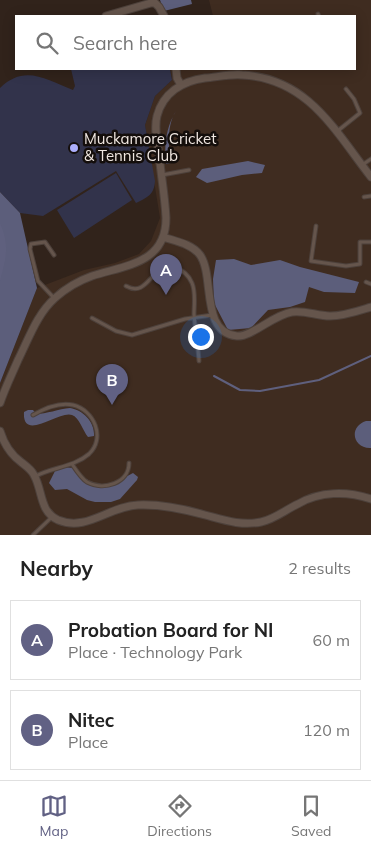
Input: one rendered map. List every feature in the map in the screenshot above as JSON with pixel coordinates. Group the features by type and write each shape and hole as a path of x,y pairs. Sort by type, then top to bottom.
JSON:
{"street":[{"path":"110,15 151,4 159,7 163,15"},
{"path":"176,70 177,78 181,85"},
{"path":"0,402 35,325 54,298 69,286 90,277 130,266 145,259 155,250 163,237 166,218 156,121 164,102 171,92 181,85 192,81 226,75 255,74 296,91 316,106 371,177"},
{"path":"163,237 186,244 200,255 206,267 213,315 217,324 223,330 237,336 248,334 275,317 285,314 302,312 330,316 348,314 371,307"},
{"path":"0,431 11,454 32,471 35,476 42,502 53,516 69,523 79,524 113,510 139,505 179,509 231,522 249,524 273,519 298,503 322,495 347,494 371,499"}],"lane":[{"path":"338,133 340,129 360,113 354,99 346,89"},
{"path":"362,165 371,159"},
{"path":"161,175 189,170"},
{"path":"364,197 371,196"},
{"path":"316,226 311,260 346,266 360,264 360,242 371,242"},
{"path":"54,255 45,242 31,244 30,249 38,280 54,298"},
{"path":"126,286 133,289 139,288 147,283 158,270 167,267 178,268 186,274 192,283 199,361"},
{"path":"92,318 127,335 194,316 213,315"},
{"path":"33,415 48,408 67,404 79,407 90,415 97,432 95,445 88,454 72,464 48,470 35,476"},
{"path":"72,464 86,481 106,486 116,483 125,477 128,473 129,462"},
{"path":"33,535 53,516"}],"shaded area":[{"path":"160,0 191,0 192,4 164,11"},
{"path":"209,0 371,0 371,535 0,535 0,383 37,288 84,270 115,263 139,254 151,241 160,218 145,125 155,96 172,80 170,70 356,70 356,15 213,15"},
{"name":"Muckamore Cricket & Tennis Club","path":"71,70 170,70 172,80 155,96 145,125 155,181 152,193 136,203 116,171 43,216 20,213 0,192 0,88 9,81 27,75 44,78 73,90 75,86"},
{"path":"172,119 169,136 171,163 166,164 165,150 166,136"},
{"path":"248,161 265,165 262,173 242,175 207,183 196,177 202,169"},
{"path":"116,173 132,200 74,238 57,210"},
{"path":"0,192 20,213 37,288 0,383"},
{"path":"0,223 5,239 6,252 0,281"},
{"path":"234,259 251,265 280,260 359,282 355,293 324,292 309,287 305,302 290,307 268,310 251,328 228,330 214,303 213,279 216,260"},
{"path":"70,408 84,414 92,426 94,436 88,437 79,421 72,415 66,415 35,425 29,425 25,421 24,412 28,410 33,410 36,414"},
{"path":"366,421 371,421 371,448 360,445 355,437 357,428"},
{"path":"64,467 73,468 88,480 101,484 115,482 133,473 138,477 120,499 111,502 95,502 87,500 67,489 55,490 49,483 56,469"}],"waterway":[{"path":"214,376 240,390 260,391 319,380 371,356"}],"place":[{"name":"Muckamore Cricket & Tennis Club","path":"74,148"},
{"name":"Probation Board for NI","path":"166,295"},
{"name":"Nitec","path":"112,405"}]}
